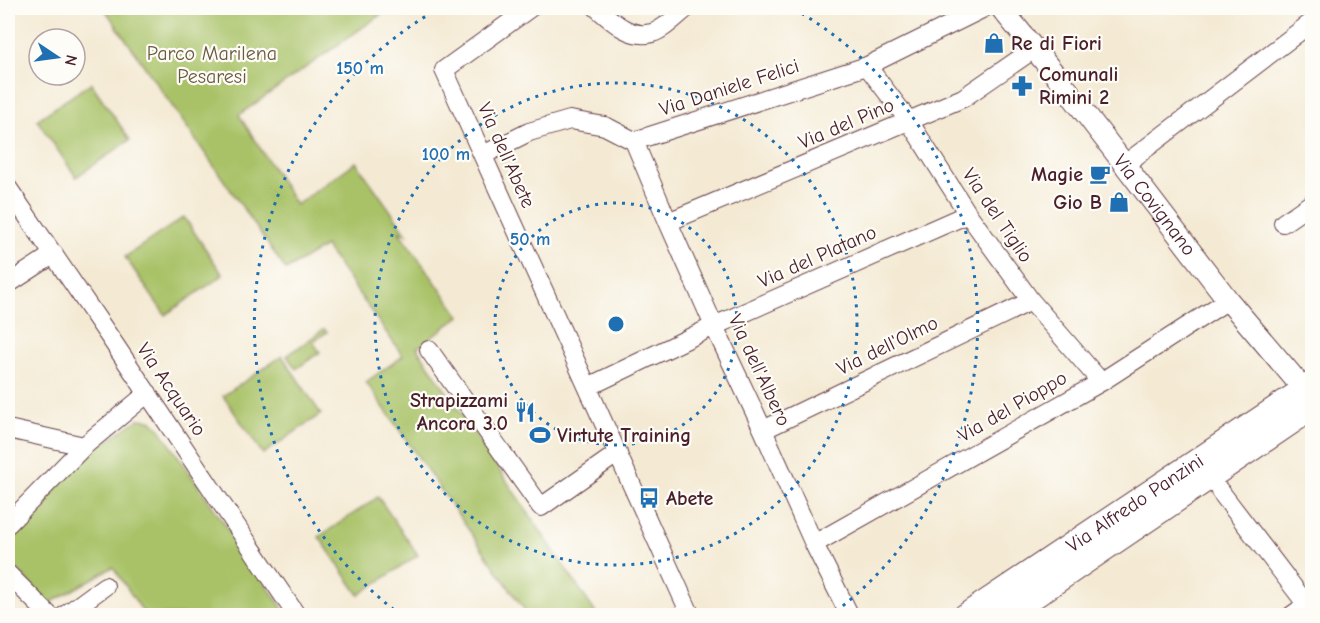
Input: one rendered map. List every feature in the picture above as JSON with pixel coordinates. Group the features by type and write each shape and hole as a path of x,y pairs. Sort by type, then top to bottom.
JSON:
{"main road":[{"name":"Via Alfredo Panzini","path":"965,615 1311,395"},
{"name":"Via Alfredo Panzini","path":"1005,615 1311,395"}],"street":[{"name":"Via dell'Abete","path":"530,8 444,70 692,615"},
{"path":"597,8 622,29 637,33 650,33 663,27 687,8"},
{"name":"Via Daniele Felici","path":"634,141 867,66 984,8"},
{"name":"Via Covignano","path":"1001,8 1228,300 1311,395"},
{"path":"1124,165 1312,21"},
{"name":"Via del Pino","path":"668,222 963,98 1034,49"},
{"name":"Via del Tiglio","path":"867,66 909,121 968,214 1031,301 1101,382"},
{"path":"483,155 529,132 570,120 605,126 634,141"},
{"name":"Via dell'Albero","path":"634,141 714,326 764,430 814,544 850,615"},
{"name":"Via Acquario","path":"8,188 297,615"},
{"path":"1283,223 1312,202"},
{"name":"Via del Platano","path":"588,387 714,326 968,214"},
{"path":"8,284 54,254"},
{"name":"Via del Pioppo","path":"814,544 1101,382 1228,300"},
{"name":"Via dell'Olmo","path":"764,430 1031,301"},
{"path":"429,350 541,507 618,453"},
{"path":"8,524 84,446 148,393"},
{"path":"8,429 84,446"},
{"path":"1220,490 1310,603 1291,615"},
{"path":"8,574 50,615"},
{"path":"64,615 105,586"}],"green space":[{"name":"Parco Marilena Pesaresi","path":"104,8 390,8 239,115 296,205 356,162 407,234 399,232 460,316 417,348 597,615 528,615 366,382 403,356 325,246 286,270"},
{"path":"91,83 130,140 76,177 37,120"},
{"path":"184,217 223,275 165,315 125,257"},
{"path":"324,329 327,332 313,342 320,352 296,369 287,356"},
{"path":"282,356 321,414 263,454 223,396"},
{"path":"139,419 151,420 159,428 287,615 145,615 113,567 50,603 8,561 8,538 89,453"},
{"path":"378,497 418,555 359,595 319,537"}],"place":[{"name":"Re di Fiori","path":"994,43"},
{"name":"Comunali Rimini 2","path":"1022,86"},
{"name":"Magie","path":"1100,174"},
{"name":"Gio B","path":"1119,202"},
{"name":"Strapizzami Ancora 3.0","path":"525,412"},
{"name":"Virtute Training","path":"540,435"},
{"name":"Abete","path":"649,498"}]}
